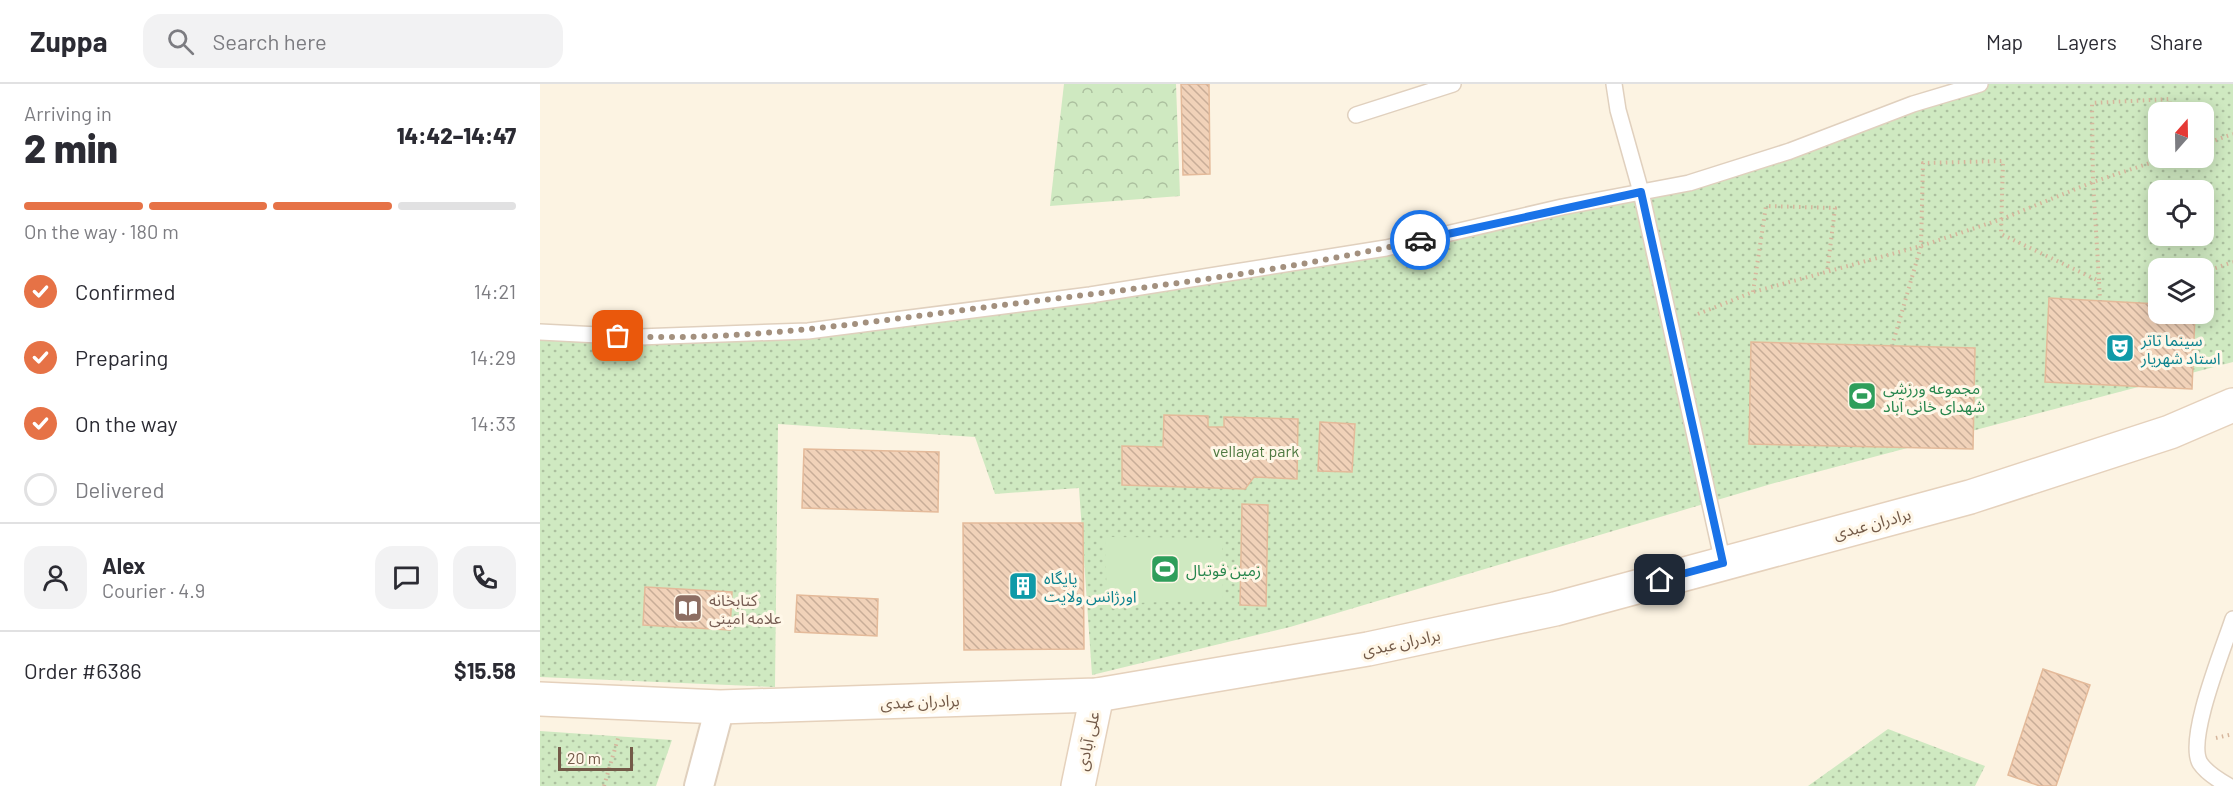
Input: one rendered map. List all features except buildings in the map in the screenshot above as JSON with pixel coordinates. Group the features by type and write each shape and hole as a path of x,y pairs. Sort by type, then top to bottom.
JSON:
{"main road":[{"name":"برادران عبدی","path":"540,699 720,707 1097,695 1368,649 1555,609 1970,496 2170,432 2233,405"},
{"name":"علی آبادی","path":"1078,786 1097,695"}],"street":[{"path":"699,786 720,707"}],"lane":[{"path":"1356,115 1453,84"},
{"path":"1614,84 1618,110 1641,192 1723,563"},
{"path":"540,332 638,337 807,331 1090,295 1386,248 1689,183 1790,151 1913,104 1980,84"},
{"path":"2229,786 2200,763 2196,744 2200,719 2233,619"}],"path":[{"path":"2100,301 2091,103 2169,99 2169,102"},
{"path":"2214,141 2233,134"},
{"path":"1892,345 1921,246 1923,163 2003,161 2001,234 2099,281"},
{"path":"1698,314 1753,292 1921,246 2002,219 2093,182 2148,164"},
{"path":"1753,292 1766,206 1834,208 1827,273"},
{"path":"2214,269 2233,262"},
{"path":"604,786 619,735"}],"green space":[{"path":"1064,84 1176,84 1180,196 1050,206"},
{"name":"vellayat park","path":"1987,84 2233,84 2233,362 1771,484 1290,627 1092,675 1079,488 995,494 975,437 778,424 775,687 540,677 540,327 638,337 957,311 1173,282 1689,183"},
{"name":"زمین فوتبال","path":"1105,537 1222,538 1223,600 1107,604"},
{"path":"1888,729 1985,766 1975,786 1808,786"},
{"path":"540,731 672,740 656,786 540,786"}],"way so far":[{"path":"618,336 807,331 1090,295 1386,248 1420,240"}],"place":[{"name":"سینما تاتر استاد شهریار","path":"2120,348"},
{"name":"مجموعه ورزشی شهدای خانی آباد","path":"1862,396"},
{"name":"زمین فوتبال","path":"1165,569"},
{"name":"پایگاه اورژانس ولایت","path":"1023,586"},
{"name":"کتابخانه علامه امینی","path":"688,608"}],"route":[{"path":"1420,240 1562,207 1641,192 1723,563 1660,580"}]}
